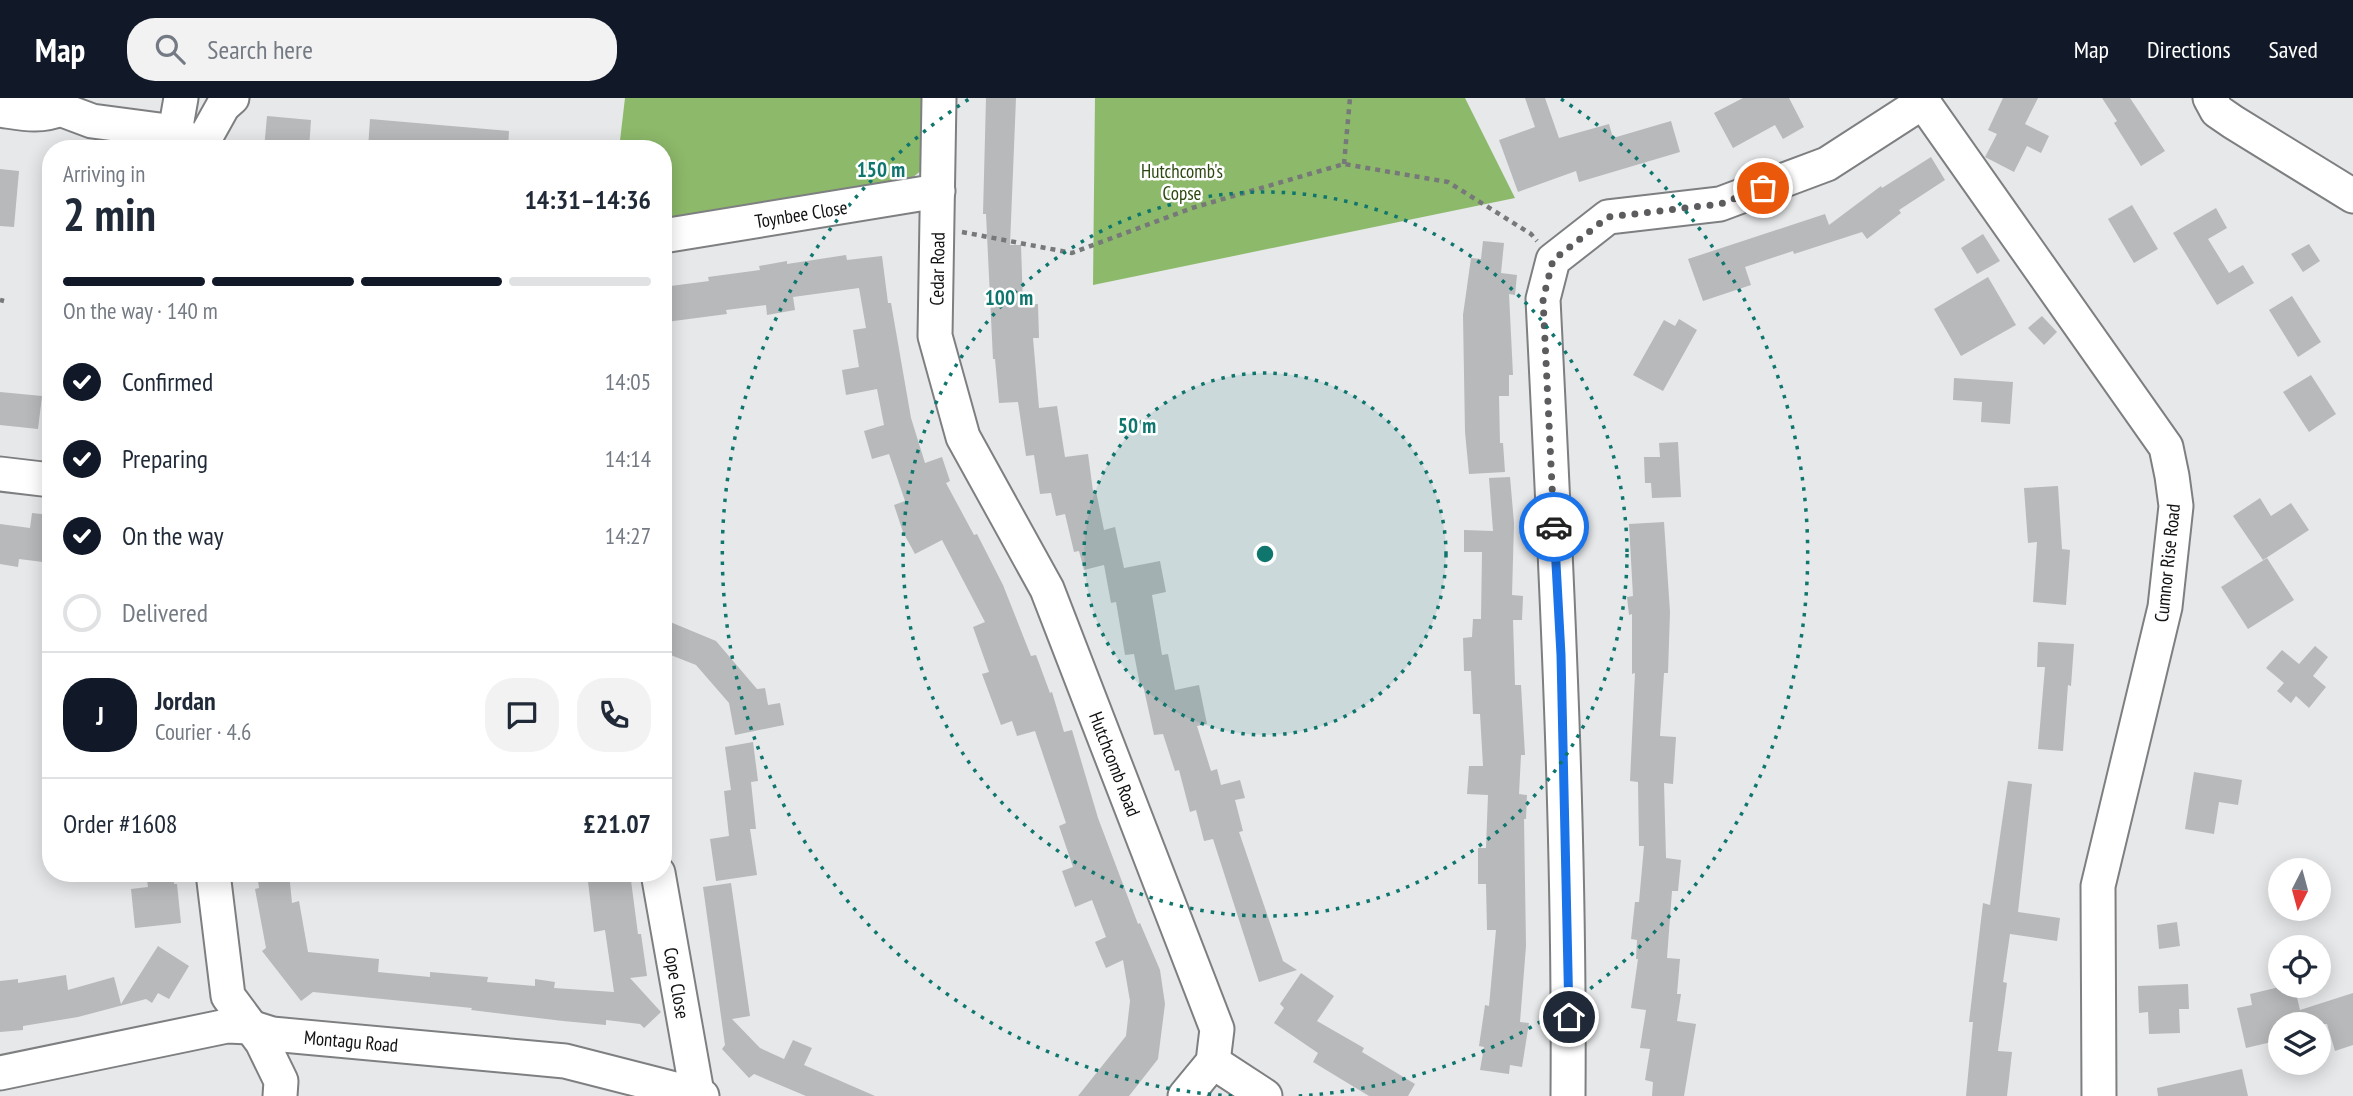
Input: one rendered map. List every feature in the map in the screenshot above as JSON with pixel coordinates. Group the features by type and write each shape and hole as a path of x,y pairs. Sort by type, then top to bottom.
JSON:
{"street":[{"path":"181,98 191,140"},
{"path":"193,140 232,98"},
{"name":"Cedar Road","path":"939,98 935,336 963,437"},
{"path":"2210,98 2217,111 2353,196"},
{"path":"1568,1096 1569,1003 1561,655 1543,299 1553,260 1608,217 1720,204 1827,164 1924,100"},
{"name":"Cumnor Rise Road","path":"1924,100 2166,447 2172,476 2176,506 2165,607 2098,886 2099,1096"},
{"path":"0,110 47,114 52,103 92,121 182,140"},
{"name":"Toynbee Close","path":"672,235 938,191"},
{"name":"Hutchcomb Road","path":"963,437 1047,589 1217,1029 1213,1062"},
{"path":"0,474 42,479"},
{"path":"214,882 228,996 262,1041 281,1081 280,1096"},
{"name":"Cope Close","path":"659,882 699,1095"},
{"name":"Montagu Road","path":"0,1073 227,1026 250,1027 272,1034 565,1061 699,1095"},
{"path":"1185,1096 1213,1062 1265,1096"}],"path":[{"path":"1344,164 1350,98"},
{"path":"937,227 1072,253 1192,208 1344,164 1448,182 1531,234 1553,260"}],"green space":[{"path":"625,98 927,98 922,170 898,189 672,219 672,140 620,140"},
{"name":"Hutchcomb's Copse","path":"1095,98 1465,98 1515,198 1093,285"}],"building":[{"path":"986,98 1016,98 1010,245 1021,245 1023,305 1038,304 1039,338 1033,338 1039,408 1057,406 1065,457 1088,454 1093,491 1096,491 1104,530 1115,527 1124,568 1160,561 1166,592 1152,595 1162,655 1168,654 1175,690 1199,685 1207,724 1197,726 1211,771 1217,769 1221,785 1240,780 1245,798 1235,800 1243,831 1239,832 1283,961 1297,970 1259,982 1213,839 1204,841 1196,810 1190,812 1179,770 1175,771 1163,734 1154,735 1134,654 1125,655 1116,602 1111,603 1104,565 1084,570 1079,551 1074,552 1065,514 1056,516 1051,493 1040,494 1034,455 1026,456 1018,402 999,403 993,359 986,214 983,214"},
{"path":"1525,98 1545,98 1559,138 1609,124 1613,138 1671,121 1680,152 1579,182 1576,171 1518,192 1499,140 1535,127"},
{"path":"1743,98 1789,98 1804,127 1783,139 1775,125 1733,148 1714,113"},
{"path":"2003,98 2038,98 2025,124 2049,136 2041,153 2027,146 2014,172 1985,157 1997,134 1988,130"},
{"path":"2102,98 2130,98 2165,151 2141,166"},
{"path":"267,116 311,120 310,140 265,140"},
{"path":"370,119 509,131 508,140 369,140"},
{"path":"1931,157 1945,180 1899,210 1901,213 1867,239 1862,232 1745,267 1751,285 1703,301 1688,259 1825,214 1829,225 1881,186 1882,188"},
{"path":"0,169 19,171 14,227 0,226"},
{"path":"2132,205 2158,249 2134,263 2108,219"},
{"path":"2216,208 2227,228 2208,239 2229,273 2243,265 2254,283 2217,305 2173,233"},
{"path":"1983,234 2000,261 1977,274 1961,248"},
{"path":"1483,241 1504,243 1501,273 1517,275 1515,295 1509,294 1513,375 1509,375 1509,396 1499,396 1500,443 1503,443 1505,472 1469,474 1465,432 1463,315 1471,258 1481,259"},
{"path":"2309,244 2320,261 2303,272 2291,254"},
{"path":"846,255 847,260 882,256 888,303 891,303 911,418 925,463 942,457 950,481 946,483 974,535 977,534 1003,585 1031,656 1036,655 1050,693 1052,692 1064,732 1072,730 1098,818 1138,924 1140,923 1160,970 1165,1004 1158,1059 1129,1096 1078,1096 1126,1036 1130,1001 1123,960 1106,968 1095,942 1106,937 1092,900 1075,907 1062,871 1073,867 1059,826 1066,823 1035,731 1017,736 1012,721 1001,725 982,674 989,672 973,627 985,622 942,540 915,554 903,532 894,505 905,501 889,454 872,459 864,431 884,425 877,389 846,395 842,370 859,367 853,330 866,328 859,288 793,297 795,310 767,315 766,305 726,310 727,314 672,321 672,286 709,281 708,277 760,270 759,266 787,261 787,264"},
{"path":"1988,277 2016,325 1961,356 1934,309"},
{"path":"2292,296 2321,342 2298,357 2269,310"},
{"path":"2042,316 2057,332 2044,345 2028,328"},
{"path":"1679,319 1697,330 1663,391 1633,375 1664,320 1675,326"},
{"path":"2311,375 2336,414 2309,432 2283,392"},
{"path":"1954,378 2013,382 2010,424 1981,422 1982,402 1953,400"},
{"path":"0,392 42,396 38,429 0,425"},
{"path":"1678,442 1681,497 1652,498 1651,483 1645,483 1644,457 1660,457 1659,443"},
{"path":"1510,477 1514,523 1512,595 1523,596 1522,620 1513,620 1515,685 1521,685 1525,755 1521,755 1519,794 1527,795 1524,819 1526,946 1520,1022 1529,1023 1522,1067 1510,1065 1509,1074 1480,1070 1484,1047 1479,1046 1485,1005 1489,1006 1496,930 1487,930 1486,884 1478,884 1478,848 1486,848 1488,795 1467,794 1469,766 1483,766 1480,714 1473,714 1471,671 1464,671 1463,638 1472,637 1473,619 1481,619 1482,552 1464,552 1464,530 1493,531 1489,478"},
{"path":"2058,486 2062,549 2070,550 2066,605 2033,602 2037,542 2028,543 2024,488"},
{"path":"2260,498 2271,516 2291,503 2309,530 2263,560 2233,516"},
{"path":"32,513 42,514 42,562 19,559 18,567 0,564 0,524 30,528"},
{"path":"1664,522 1670,612 1668,673 1664,673 1660,736 1676,737 1673,784 1664,783 1666,858 1681,860 1678,891 1672,891 1667,958 1680,959 1677,994 1681,994 1677,1021 1696,1024 1684,1096 1652,1096 1653,1082 1645,1080 1650,1049 1640,1048 1646,1010 1631,1008 1638,959 1637,940 1631,939 1635,902 1639,902 1644,846 1639,846 1638,782 1630,781 1635,673 1632,674 1632,614 1629,615 1627,597 1633,596 1629,524"},
{"path":"2267,558 2294,600 2248,629 2221,587"},
{"path":"672,623 716,641 757,689 765,688 768,705 780,703 784,725 735,735 729,703 696,665 672,656"},
{"path":"2038,642 2074,644 2063,751 2038,749 2045,667 2037,667"},
{"path":"2315,646 2328,657 2313,676 2326,687 2309,708 2296,696 2291,703 2277,691 2284,683 2266,668 2282,650 2299,664"},
{"path":"753,742 758,781 751,782 756,829 750,829 757,875 716,881 710,839 729,836 724,791 731,790 725,747"},
{"path":"2194,772 2242,780 2238,805 2219,802 2214,834 2185,829"},
{"path":"2008,781 2032,784 2018,912 2060,918 2057,941 2010,934 1998,1051 2012,1052 2007,1096 1966,1096 1973,1022 1969,1022 1983,903 1990,905"},
{"path":"147,882 177,884 181,923 135,928 131,889 148,887"},
{"path":"258,882 290,882 292,903 299,901 308,952 379,959 378,972 430,977 430,972 488,977 487,982 535,986 535,979 555,982 554,988 614,992 605,930 594,932 588,882 631,882 647,976 630,978 661,1012 644,1028 640,1024 606,1020 606,1025 563,1021 471,1010 472,1008 313,992 301,1001 262,951 266,948 255,889 259,888"},
{"path":"731,883 750,1016 732,1019 760,1048 784,1059 793,1040 812,1048 804,1065 875,1096 806,1096 754,1074 749,1078 722,1049 725,1045 703,887"},
{"path":"2177,922 2180,946 2159,949 2157,925"},
{"path":"158,946 189,966 169,999 158,993 152,1003 146,999 78,1017 23,1026 23,1030 0,1032 0,981 18,979 18,983 66,975 68,990 114,977 121,1004"},
{"path":"1301,973 1334,996 1317,1021 1364,1048 1362,1052 1415,1084 1408,1096 1369,1096 1313,1062 1318,1053 1274,1023 1284,1008 1280,1004"},
{"path":"2188,984 2189,1009 2179,1009 2180,1033 2149,1034 2148,1012 2139,1013 2138,986"},
{"path":"2268,990 2268,998 2297,998 2300,1010 2353,993 2353,1045 2335,1051 2331,1038 2331,1012 2268,1012 2268,1043 2246,1048 2237,1008 2252,1005 2250,994"},
{"path":"2242,1069 2248,1096 2158,1096 2157,1088"}],"way so far":[{"path":"1554,527 1543,299 1553,260 1608,217 1720,204 1763,188"}],"route":[{"path":"1554,527 1561,655 1569,1017"}]}
